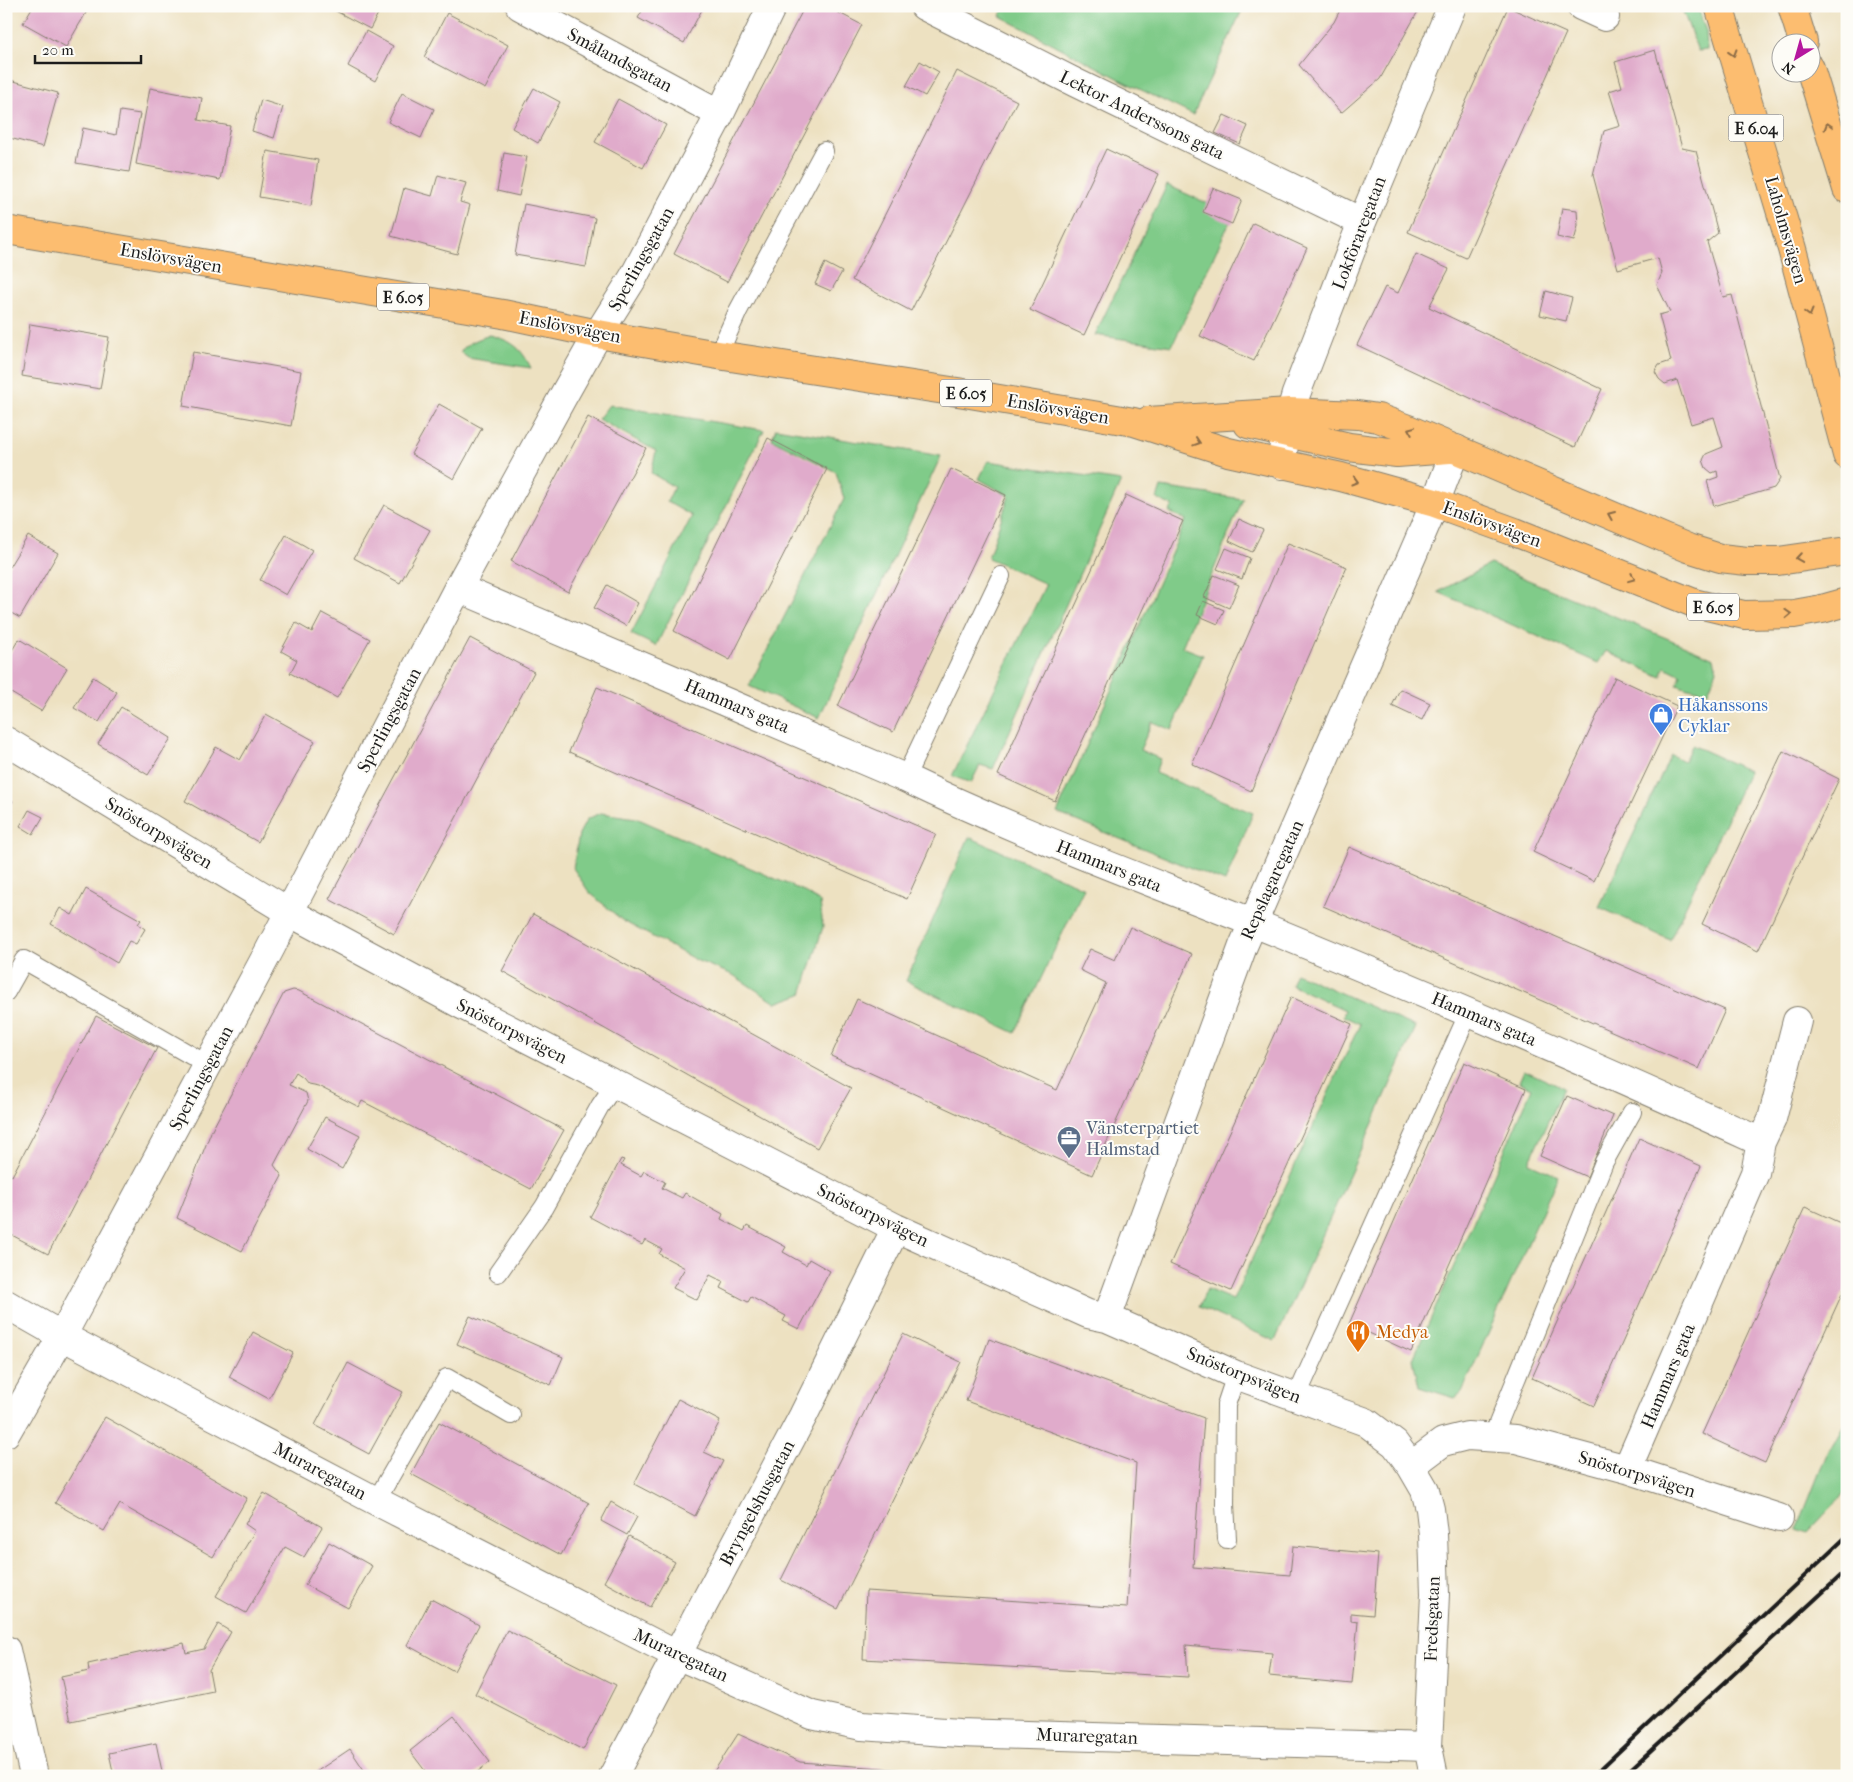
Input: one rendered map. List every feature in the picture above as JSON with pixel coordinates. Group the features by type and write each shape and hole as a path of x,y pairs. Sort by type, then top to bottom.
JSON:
{"highway":[{"name":"Laholmsvägen","path":"1720,6 1792,249 1847,456"},
{"path":"1792,6 1800,32"},
{"path":"1814,82 1847,189"},
{"name":"Enslövsvägen","path":"6,230 503,314 598,334 718,355 964,393 1134,422 1228,452 1341,477 1435,503 1515,532 1694,603 1744,615 1794,614 1847,602"},
{"name":"Enslövsvägen","path":"1134,422 1217,417 1288,422 1349,447 1397,453 1456,449 1656,535 1720,558 1747,561 1778,561 1847,551"}],"street":[{"name":"Smålandsgatan","path":"520,6 720,114"},
{"name":"Sperlingsgatan","path":"6,1433 62,1336 208,1065 458,588 598,334 628,286 720,114 772,6"},
{"name":"Lektor Anderssons gata","path":"924,6 1085,88 1362,222"},
{"name":"Lokföraregatan","path":"1282,465 1288,422 1362,222 1452,6"},
{"name":"Repslagaregatan","path":"1107,1318 1252,922 1435,503 1456,449"},
{"name":"Hammars gata","path":"458,588 905,778 970,809 1252,922 1469,1012 1638,1085 1761,1142"},
{"name":"Snöstorpsvägen","path":"6,741 289,912 462,1005 615,1084 896,1228 1088,1314 1107,1318 1236,1375 1296,1398 1324,1405 1366,1422 1395,1444 1411,1466 1443,1442 1468,1436 1493,1436 1516,1439 1627,1470 1779,1518"},
{"name":"Hammars gata","path":"1627,1470 1755,1173 1761,1142 1772,1119 1797,1020"},
{"name":"Bryngelshusgatan","path":"613,1776 803,1416 896,1228"},
{"name":"Muraregatan","path":"6,1304 62,1336 376,1501 677,1655 812,1715 862,1726 959,1733 1428,1747"},
{"name":"Fredsgatan","path":"1411,1466 1425,1490 1430,1509 1433,1534 1435,1594 1428,1747 1434,1776"},
{"path":"6,1650 34,1776"}],"lane":[{"path":"718,355 738,311 824,151"},
{"path":"905,778 1001,576"},
{"path":"6,992 24,960 208,1065"},
{"path":"1296,1398 1469,1012"},
{"path":"498,1273 544,1207 600,1106 615,1084"},
{"path":"1493,1436 1604,1162 1632,1112"},
{"path":"1227,1539 1225,1504 1226,1405 1236,1375"},
{"path":"376,1501 447,1378 511,1415"}],"green space":[{"path":"1004,6 1244,6 1193,115 1131,85 1000,16"},
{"path":"1681,6 1697,6 1706,31 1707,50 1698,51"},
{"path":"1167,185 1233,215 1172,346 1095,335"},
{"path":"490,335 515,346 531,368 468,358 460,352 470,343"},
{"path":"609,405 764,430 656,646 631,634 692,516 667,502 674,487 651,473 656,451 598,419"},
{"path":"776,428 941,456 819,718 749,686 844,499 836,472 772,439"},
{"path":"988,461 1121,481 993,769 980,765 971,783 952,776 1046,584 988,558 1009,496 979,479"},
{"path":"1161,487 1243,499 1182,647 1203,655 1172,730 1152,722 1140,750 1160,759 1155,773 1253,813 1225,882 1057,813 1186,520 1169,512 1173,506 1157,499"},
{"path":"1490,564 1714,658 1717,670 1708,692 1677,684 1681,675 1665,667 1661,677 1606,651 1598,663 1438,592"},
{"path":"1692,745 1749,771 1670,940 1599,907 1671,755 1684,761"},
{"path":"601,813 636,818 801,890 820,902 823,927 802,994 776,1003 733,975 698,961 623,921 589,892 573,868 579,834 587,819"},
{"path":"969,837 1084,888 1015,1033 906,981"},
{"path":"1296,973 1416,1027 1275,1341 1199,1307 1207,1289 1233,1300 1360,1024 1343,1016 1345,1010 1291,985"},
{"path":"1524,1070 1563,1088 1529,1163 1558,1176 1462,1392 1455,1398 1419,1387 1413,1359 1532,1088 1519,1082"},
{"path":"1847,1419 1847,1491 1807,1533 1797,1529 1826,1456"}],"building":[{"path":"33,6 90,6 66,47 23,23"},
{"path":"326,6 382,6 370,29"},
{"path":"645,6 704,6 684,43 638,18"},
{"path":"805,6 826,6 862,25 727,282 674,254"},
{"path":"1342,6 1421,6 1380,79 1341,113 1299,65 1334,22"},
{"path":"1508,7 1566,33 1466,258 1408,232"},
{"path":"447,13 508,45 485,89 424,57"},
{"path":"366,31 393,46 375,81 348,66"},
{"path":"1655,50 1682,148 1696,151 1718,233 1707,242 1723,297 1732,295 1780,479 1774,488 1714,506 1707,481 1718,477 1717,471 1712,473 1706,468 1703,460 1706,454 1723,447 1714,417 1691,424 1677,380 1665,384 1655,372 1659,365 1671,361 1659,315 1670,312 1657,285 1662,273 1658,258 1618,269 1593,175 1604,131 1620,126 1609,91 1622,87 1615,62"},
{"path":"920,61 939,72 925,96 906,86"},
{"path":"957,71 1017,101 911,311 852,280"},
{"path":"10,80 58,93 43,147 6,137 6,93"},
{"path":"150,88 202,98 198,120 230,126 220,180 136,164"},
{"path":"534,88 560,102 538,143 512,128"},
{"path":"402,93 434,109 421,138 388,122"},
{"path":"618,99 666,125 643,168 595,142"},
{"path":"261,100 283,107 274,138 252,131"},
{"path":"120,111 140,114 129,172 76,163 83,128 116,135"},
{"path":"1224,115 1248,126 1240,144 1215,133"},
{"path":"1106,149 1159,174 1084,335 1030,310"},
{"path":"267,151 318,160 311,206 259,197"},
{"path":"504,153 527,157 519,196 497,191"},
{"path":"438,175 466,183 460,202 470,205 457,254 391,236 404,188 432,196"},
{"path":"1213,188 1242,200 1232,224 1203,212"},
{"path":"524,204 595,218 586,267 515,255"},
{"path":"1562,208 1577,210 1578,226 1574,241 1557,237"},
{"path":"1253,223 1307,248 1254,361 1200,336"},
{"path":"1416,254 1449,269 1429,307 1602,389 1575,447 1357,345 1385,287 1398,293"},
{"path":"825,263 842,272 831,291 815,284"},
{"path":"1546,291 1572,298 1566,321 1540,315"},
{"path":"30,324 109,337 100,389 22,376"},
{"path":"193,352 301,371 291,426 183,406"},
{"path":"439,404 482,428 454,479 411,454"},
{"path":"588,417 646,448 568,592 511,561"},
{"path":"768,438 827,469 730,660 674,631"},
{"path":"951,469 1006,495 893,732 838,706"},
{"path":"1126,495 1183,521 1055,801 998,775"},
{"path":"384,505 430,530 400,583 354,558"},
{"path":"1239,519 1263,530 1252,552 1229,541"},
{"path":"286,535 312,550 286,595 260,580"},
{"path":"28,536 58,553 20,618 6,610 6,572"},
{"path":"1288,543 1347,567 1251,791 1192,764"},
{"path":"1226,548 1250,558 1242,579 1217,569"},
{"path":"1214,575 1239,585 1229,608 1204,597"},
{"path":"607,585 638,603 626,626 594,608"},
{"path":"1203,601 1224,610 1218,624 1197,615"},
{"path":"322,613 370,639 337,698 290,673 297,660 281,651 296,623 312,632"},
{"path":"470,638 534,672 394,934 329,899"},
{"path":"19,639 67,668 41,711 6,690 6,660"},
{"path":"93,677 117,692 99,722 74,708"},
{"path":"1615,677 1677,706 1594,881 1533,852"},
{"path":"597,687 936,834 907,899 569,752"},
{"path":"1400,689 1430,703 1422,720 1392,706"},
{"path":"121,707 171,738 148,775 98,744"},
{"path":"266,714 315,741 258,842 185,801 216,747 240,760"},
{"path":"1783,751 1839,779 1758,951 1702,924"},
{"path":"6,796 13,801 6,812"},
{"path":"29,810 43,817 33,834 20,826"},
{"path":"1349,847 1725,1010 1699,1069 1323,906"},
{"path":"86,889 141,920 138,924 145,929 136,944 129,941 117,963 51,924 60,908 72,915"},
{"path":"533,914 851,1088 817,1148 502,971"},
{"path":"1130,927 1192,954 1092,1175 831,1056 857,999 1057,1090 1106,983 1080,970 1090,949 1115,960"},
{"path":"293,990 299,991 564,1130 531,1189 362,1101 359,1107 318,1086 308,1084 296,1073 289,1085 306,1093 308,1101 274,1165 282,1176 242,1251 177,1218 211,1132 284,993"},
{"path":"1291,997 1352,1024 1231,1291 1170,1264"},
{"path":"96,1016 157,1048 48,1254 6,1232 6,1173 12,1176"},
{"path":"1464,1062 1526,1089 1411,1352 1349,1324"},
{"path":"1567,1096 1613,1116 1587,1177 1540,1156"},
{"path":"325,1117 360,1135 342,1169 307,1149"},
{"path":"1639,1138 1701,1166 1594,1406 1532,1378"},
{"path":"621,1159 624,1160 621,1165 641,1176 644,1171 665,1182 662,1188 682,1198 685,1193 723,1214 721,1219 744,1231 747,1226 786,1247 783,1252 806,1265 809,1259 830,1271 799,1329 783,1321 786,1316 751,1297 748,1302 721,1288 724,1282 710,1275 697,1300 673,1288 685,1268 659,1254 662,1249 645,1240 642,1245 590,1217"},
{"path":"1805,1207 1847,1226 1847,1283 1765,1463 1702,1434"},
{"path":"470,1316 563,1357 551,1385 457,1344"},
{"path":"253,1332 293,1353 269,1399 229,1377"},
{"path":"903,1334 961,1362 838,1609 781,1580"},
{"path":"989,1339 1204,1418 1193,1567 1290,1575 1293,1546 1378,1554 1373,1615 1351,1613 1351,1621 1358,1622 1352,1684 1269,1676 1272,1653 1186,1645 1188,1677 863,1659 866,1591 1127,1608 1136,1463 966,1401"},
{"path":"348,1363 403,1392 369,1454 315,1425"},
{"path":"678,1399 720,1421 704,1452 723,1461 695,1516 634,1484"},
{"path":"105,1417 247,1498 213,1557 120,1504 104,1531 55,1503"},
{"path":"439,1422 589,1503 561,1555 411,1474"},
{"path":"264,1493 322,1527 304,1557 285,1547 246,1613 216,1596 255,1531 245,1524"},
{"path":"611,1502 637,1517 627,1535 601,1521"},
{"path":"629,1536 675,1562 650,1607 604,1582"},
{"path":"329,1542 372,1566 348,1608 305,1585"},
{"path":"431,1599 479,1625 454,1671 407,1645"},
{"path":"218,1624 231,1632 209,1670 213,1691 71,1721 61,1677 89,1671 88,1664 184,1643 186,1653 204,1649"},
{"path":"507,1630 616,1685 583,1750 475,1694"},
{"path":"454,1716 490,1762 472,1776 429,1776 410,1751"},
{"path":"738,1734 800,1762 962,1774 962,1776 711,1776"},
{"path":"156,1743 163,1776 114,1776 109,1753"},
{"path":"350,1749 368,1776 310,1776"}],"railway":[{"path":"1593,1776 1847,1536"},
{"path":"1623,1776 1847,1570"}],"place":[{"name":"Håkanssons Cyklar","path":"1661,736"},
{"name":"Vänsterpartiet Halmstad","path":"1069,1159"},
{"name":"Medya","path":"1358,1353"}]}
